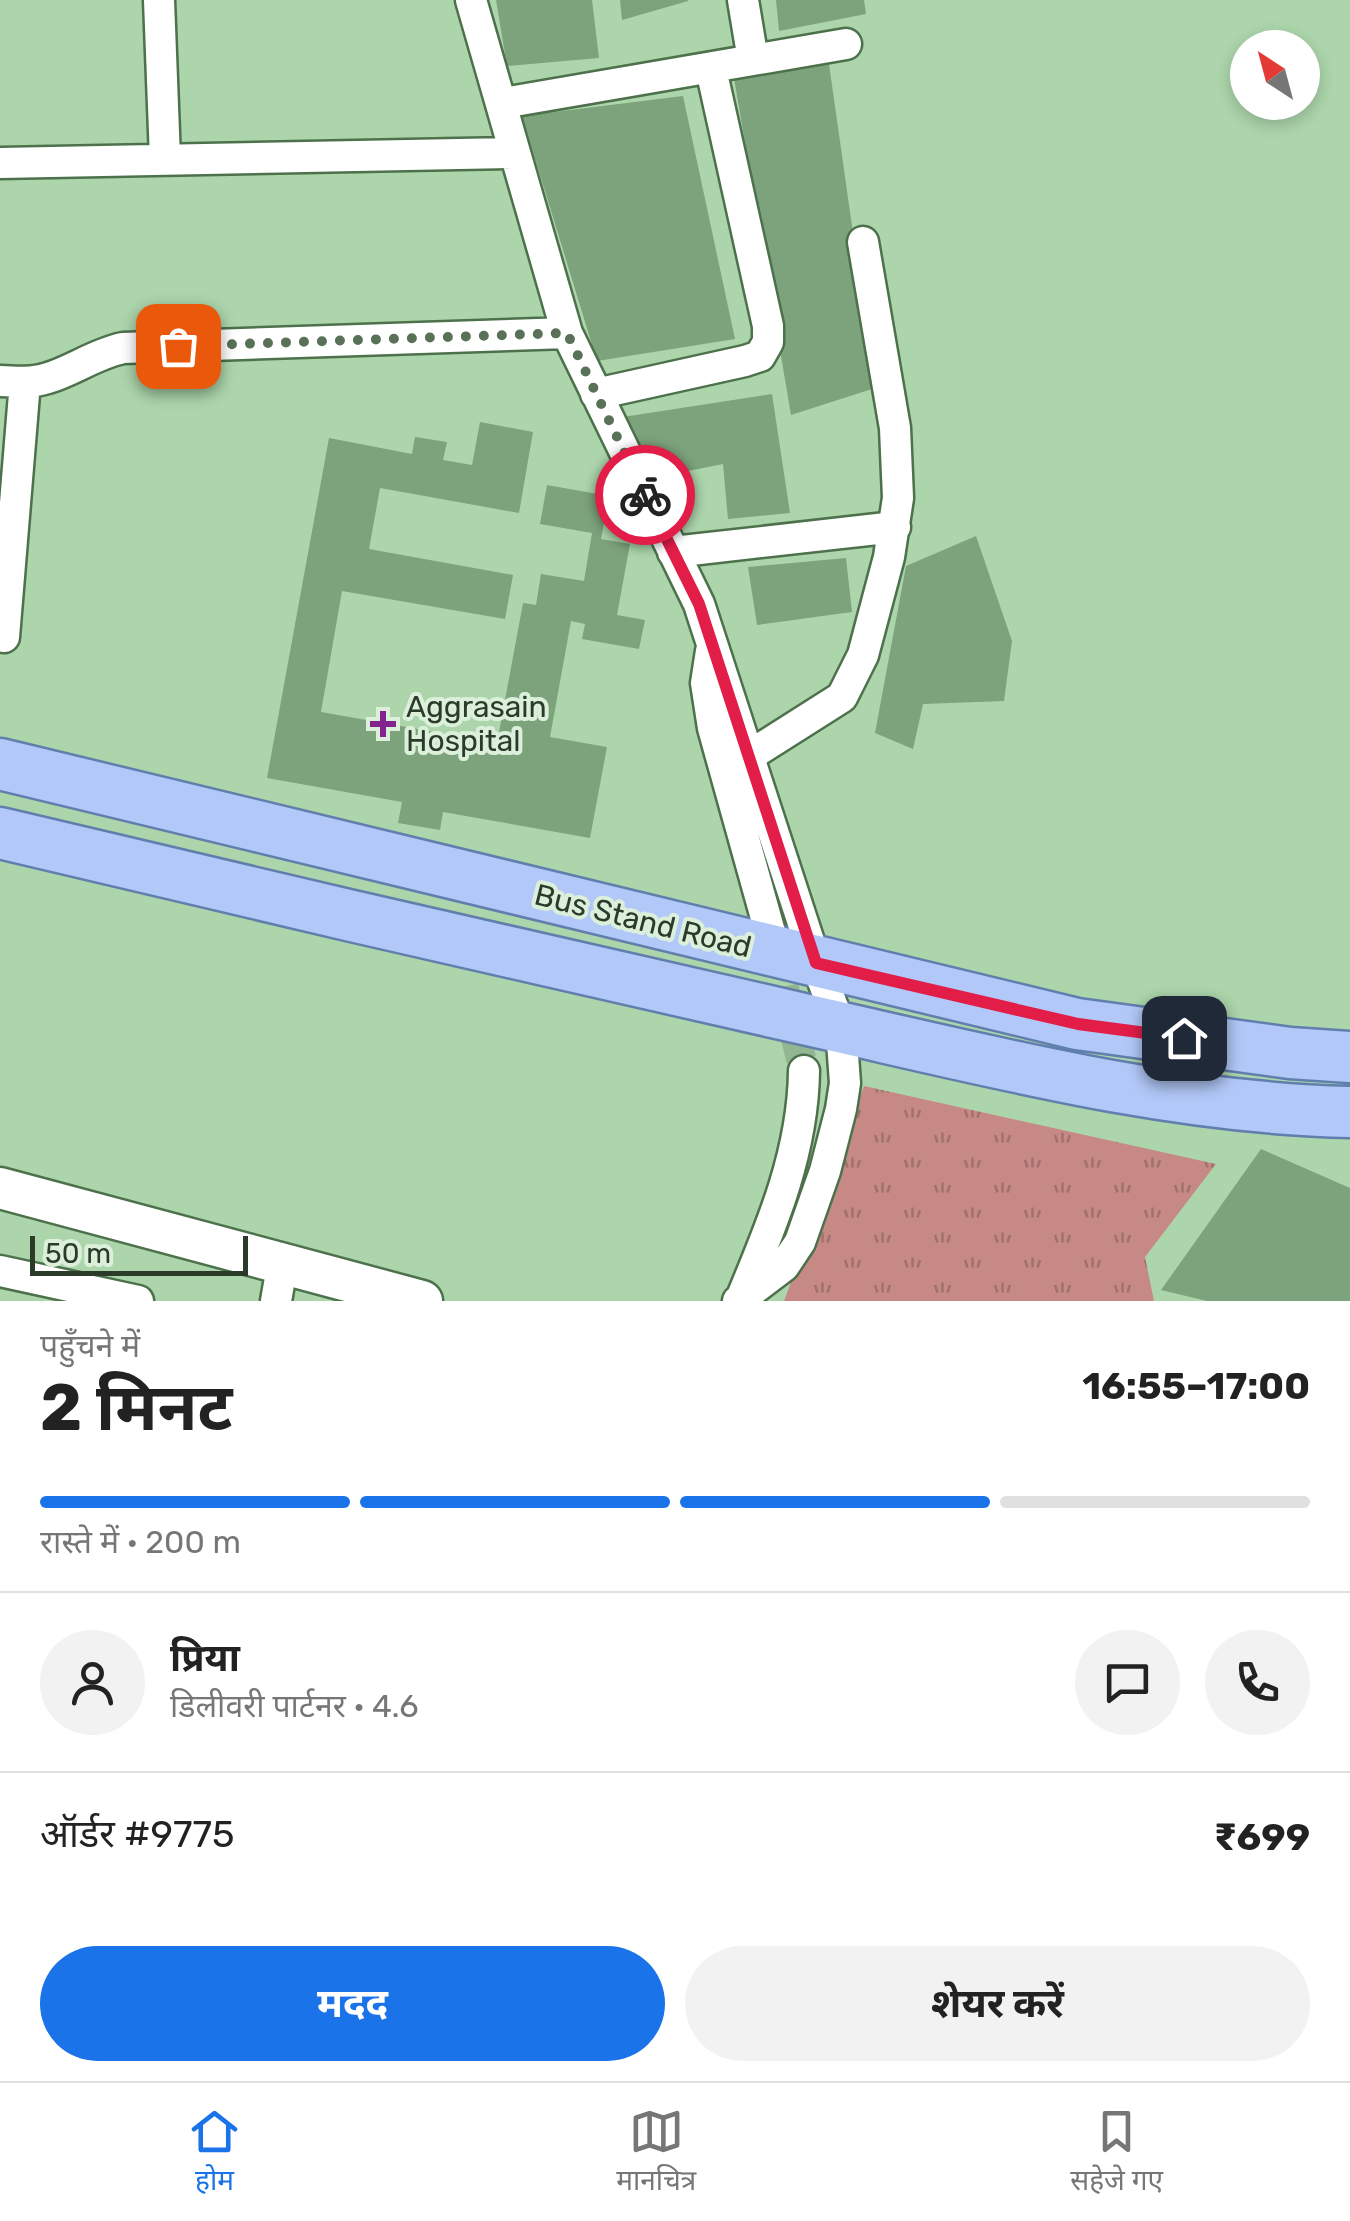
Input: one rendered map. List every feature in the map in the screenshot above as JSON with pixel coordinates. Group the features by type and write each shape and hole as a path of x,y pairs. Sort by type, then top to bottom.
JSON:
{"main road":[{"name":"Bus Stand Road","path":"0,764 1078,1024 1290,1053 1350,1057"},
{"name":"Bus Stand Road","path":"0,832 366,920 1132,1090 1345,1118"}],"street":[{"path":"158,0 165,160"},
{"path":"471,0 567,333 699,604 749,756 794,953"},
{"path":"743,0 753,60"},
{"path":"503,102 846,44"},
{"path":"596,394 746,361 760,356 768,342 768,326 711,69"},
{"path":"0,163 514,153"},
{"path":"749,756 825,710 842,697 854,679 894,527 898,498 895,428 862,242"},
{"path":"4,637 13,382 48,378 103,352 123,348 567,333"},
{"path":"673,552 894,527"},
{"path":"712,650 706,683 713,728 794,953 841,1028 845,1084 825,1171 800,1242 784,1266 739,1300"},
{"path":"739,1300 775,1219 786,1182 803,1100 804,1071"},
{"path":"0,1188 422,1301"},
{"path":"276,1301 283,1262"},
{"path":"0,1271 138,1301"}],"green space":[{"path":"864,1086 1216,1164 1145,1257 1154,1301 784,1301"}],"building":[{"path":"496,0 592,0 599,58 507,66"},
{"path":"620,0 688,0 688,1 622,20"},
{"path":"776,0 864,0 866,14 779,31"},
{"path":"828,57 875,388 791,415 733,72"},
{"path":"683,96 735,339 597,361 522,116"},
{"path":"772,394 790,513 728,519 723,464 648,479 623,417"},
{"path":"480,422 533,432 519,513 380,488 369,549 513,575 505,619 342,591 321,712 497,743 523,603 536,605 541,574 584,581 592,533 540,524 547,485 609,496 601,539 630,544 617,615 645,620 639,649 582,639 585,624 571,621 550,737 607,747 590,838 443,812 440,830 398,823 402,802 267,778 329,438 412,454 415,437 447,442 443,460 472,465"},
{"path":"976,536 1012,641 1004,701 923,704 913,749 875,733 906,566"},
{"path":"846,558 852,612 757,625 748,567"},
{"path":"1261,1149 1350,1188 1350,1301 1207,1301 1161,1290"}],"tunnel":[{"path":"773,943 804,1071"}],"way so far":[{"path":"178,346 567,333 645,495"}],"place":[{"name":"Aggrasain Hospital","path":"383,724"}],"route":[{"path":"645,495 699,604 816,963 1078,1024 1184,1038"}]}
